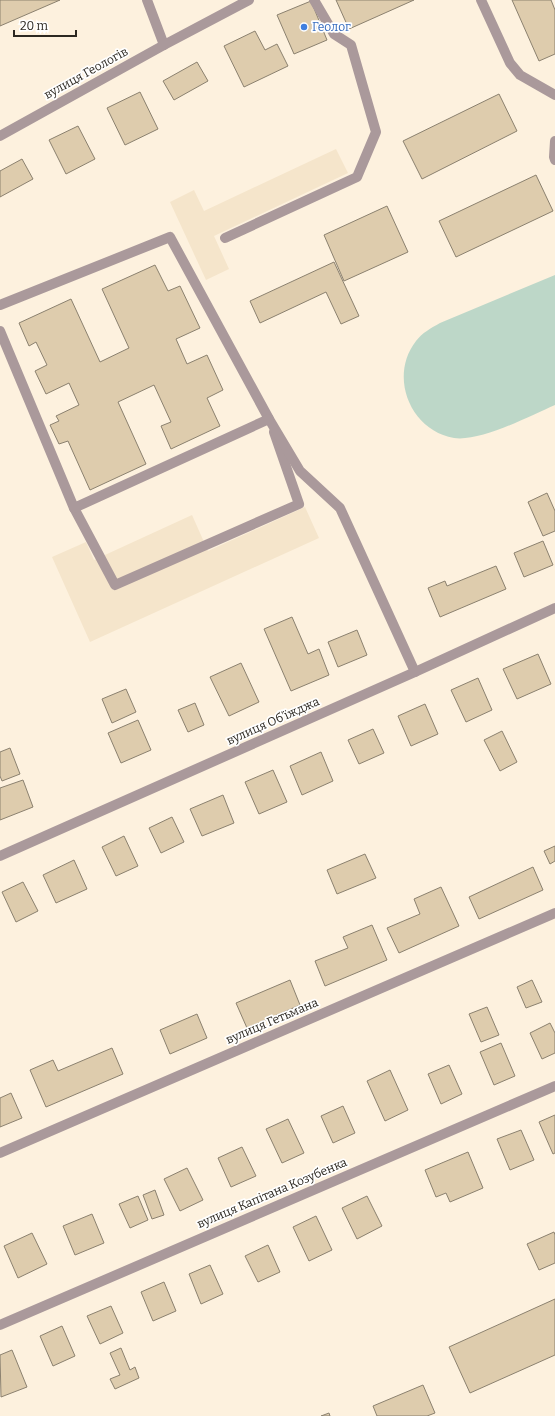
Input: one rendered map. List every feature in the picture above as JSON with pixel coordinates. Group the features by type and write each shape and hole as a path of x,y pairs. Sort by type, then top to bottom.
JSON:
{"street":[{"path":"147,0 164,45"},
{"name":"вулиця Геологів","path":"0,136 164,45 249,0"},
{"path":"225,238 357,177 376,132 351,45 334,34 314,0"},
{"path":"481,0 510,63 520,75 555,95"},
{"path":"555,141 555,160"},
{"path":"0,305 170,237 269,419 300,471 340,508 416,672"},
{"path":"0,331 74,508 116,585 299,504 269,419"},
{"path":"74,508 269,419"},
{"name":"вулиця Обʼїжджа","path":"0,856 416,672 555,608"},
{"name":"вулиця Гетьмана","path":"0,1153 555,913"},
{"name":"вулиця Капітана Козубенка","path":"0,1325 555,1086"}],"shaded area":[{"path":"336,149 348,173 214,236 229,269 206,280 170,202 194,190 204,211"},
{"path":"305,507 319,538 90,642 52,557 86,542 94,560 192,515 208,551"}],"green space":[{"path":"555,275 555,405 505,427 477,436 465,438 454,438 439,433 426,425 416,414 408,400 404,386 404,370 408,355 418,338 440,323"}],"building":[{"path":"0,0 60,0 0,26"},
{"path":"336,0 414,0 349,29"},
{"path":"512,0 551,0 555,10 555,54 539,61"},
{"path":"311,1 327,40 294,54 277,15"},
{"path":"255,31 265,50 277,44 288,66 244,87 224,46"},
{"path":"197,62 208,81 174,100 163,81"},
{"path":"140,92 158,129 125,145 107,108"},
{"path":"499,94 517,131 422,179 403,141"},
{"path":"78,126 95,159 66,174 49,140"},
{"path":"22,159 33,179 0,197 0,171"},
{"path":"536,175 553,211 456,257 439,221"},
{"path":"387,206 408,252 344,281 324,235"},
{"path":"334,262 359,316 341,324 326,292 260,323 250,301"},
{"path":"155,265 168,291 180,286 200,328 176,339 187,364 207,355 223,390 207,398 220,426 171,449 161,426 171,422 154,385 118,402 146,464 90,490 68,441 59,444 50,425 59,421 56,416 79,405 69,383 46,394 35,371 47,365 36,342 29,346 19,323 71,299 100,362 129,348 102,289"},
{"path":"547,493 555,511 555,531 543,536 528,502"},
{"path":"543,541 553,565 524,577 514,553"},
{"path":"496,566 506,589 440,617 428,588 445,581 447,586"},
{"path":"292,617 308,654 319,649 329,675 291,691 264,629"},
{"path":"357,630 367,655 338,667 328,642"},
{"path":"538,654 551,684 517,699 503,669"},
{"path":"241,663 259,702 229,716 210,677"},
{"path":"478,678 492,710 466,722 451,690"},
{"path":"126,689 136,712 112,723 102,699"},
{"path":"195,703 204,725 188,732 178,710"},
{"path":"425,704 438,734 411,746 398,716"},
{"path":"138,720 151,750 121,763 108,733"},
{"path":"373,729 384,753 359,764 348,740"},
{"path":"502,731 517,762 500,771 484,740"},
{"path":"10,748 20,774 2,781 0,776 0,752"},
{"path":"321,752 333,781 302,795 290,766"},
{"path":"273,770 287,802 259,814 245,782"},
{"path":"23,780 33,807 0,820 0,788"},
{"path":"223,795 234,823 202,836 190,809"},
{"path":"172,817 184,842 161,853 149,828"},
{"path":"124,836 138,866 116,876 102,847"},
{"path":"555,846 555,861 550,864 544,851"},
{"path":"365,854 376,878 337,894 327,870"},
{"path":"74,860 87,889 56,903 43,875"},
{"path":"533,867 543,890 479,919 469,897"},
{"path":"23,882 38,911 16,922 2,892"},
{"path":"441,887 459,926 399,953 387,928 420,914 414,899"},
{"path":"372,925 387,960 325,986 315,961 348,948 343,937"},
{"path":"290,980 300,1005 247,1028 236,1003"},
{"path":"532,980 542,1002 526,1008 517,987"},
{"path":"487,1007 499,1035 481,1042 469,1014"},
{"path":"197,1014 207,1038 170,1054 160,1030"},
{"path":"550,1023 555,1033 555,1053 542,1059 530,1033"},
{"path":"501,1043 515,1076 494,1085 480,1052"},
{"path":"112,1048 123,1074 46,1107 30,1070 53,1060 58,1071"},
{"path":"449,1065 462,1094 441,1104 428,1074"},
{"path":"390,1070 408,1110 385,1121 367,1081"},
{"path":"11,1093 22,1118 0,1127 0,1098"},
{"path":"343,1106 355,1133 333,1143 321,1116"},
{"path":"555,1115 555,1153 553,1154 539,1122"},
{"path":"288,1119 304,1153 282,1163 266,1129"},
{"path":"521,1130 534,1160 510,1170 497,1139"},
{"path":"242,1147 256,1176 231,1187 218,1158"},
{"path":"468,1152 483,1188 450,1202 446,1193 436,1197 425,1170"},
{"path":"187,1168 203,1200 180,1211 164,1179"},
{"path":"155,1190 164,1215 152,1219 143,1195"},
{"path":"138,1196 148,1220 130,1228 119,1204"},
{"path":"367,1196 382,1226 357,1239 342,1208"},
{"path":"92,1214 104,1243 75,1255 63,1226"},
{"path":"316,1216 332,1250 309,1261 293,1227"},
{"path":"554,1232 555,1263 539,1270 527,1244"},
{"path":"32,1233 47,1264 18,1278 4,1246"},
{"path":"268,1245 280,1272 258,1282 245,1256"},
{"path":"210,1265 223,1294 201,1304 189,1274"},
{"path":"164,1282 176,1311 153,1321 141,1292"},
{"path":"555,1299 555,1355 470,1393 449,1347"},
{"path":"111,1306 123,1333 100,1344 87,1316"},
{"path":"62,1326 75,1356 53,1366 40,1336"},
{"path":"121,1348 130,1370 135,1367 139,1378 115,1389 110,1379 120,1375 110,1353"},
{"path":"12,1350 27,1387 1,1397 0,1355"},
{"path":"423,1385 435,1413 427,1416 377,1416 373,1406"},
{"path":"329,1413 330,1416 321,1416"}],"place":[{"name":"Геолог","path":"304,27"}]}
